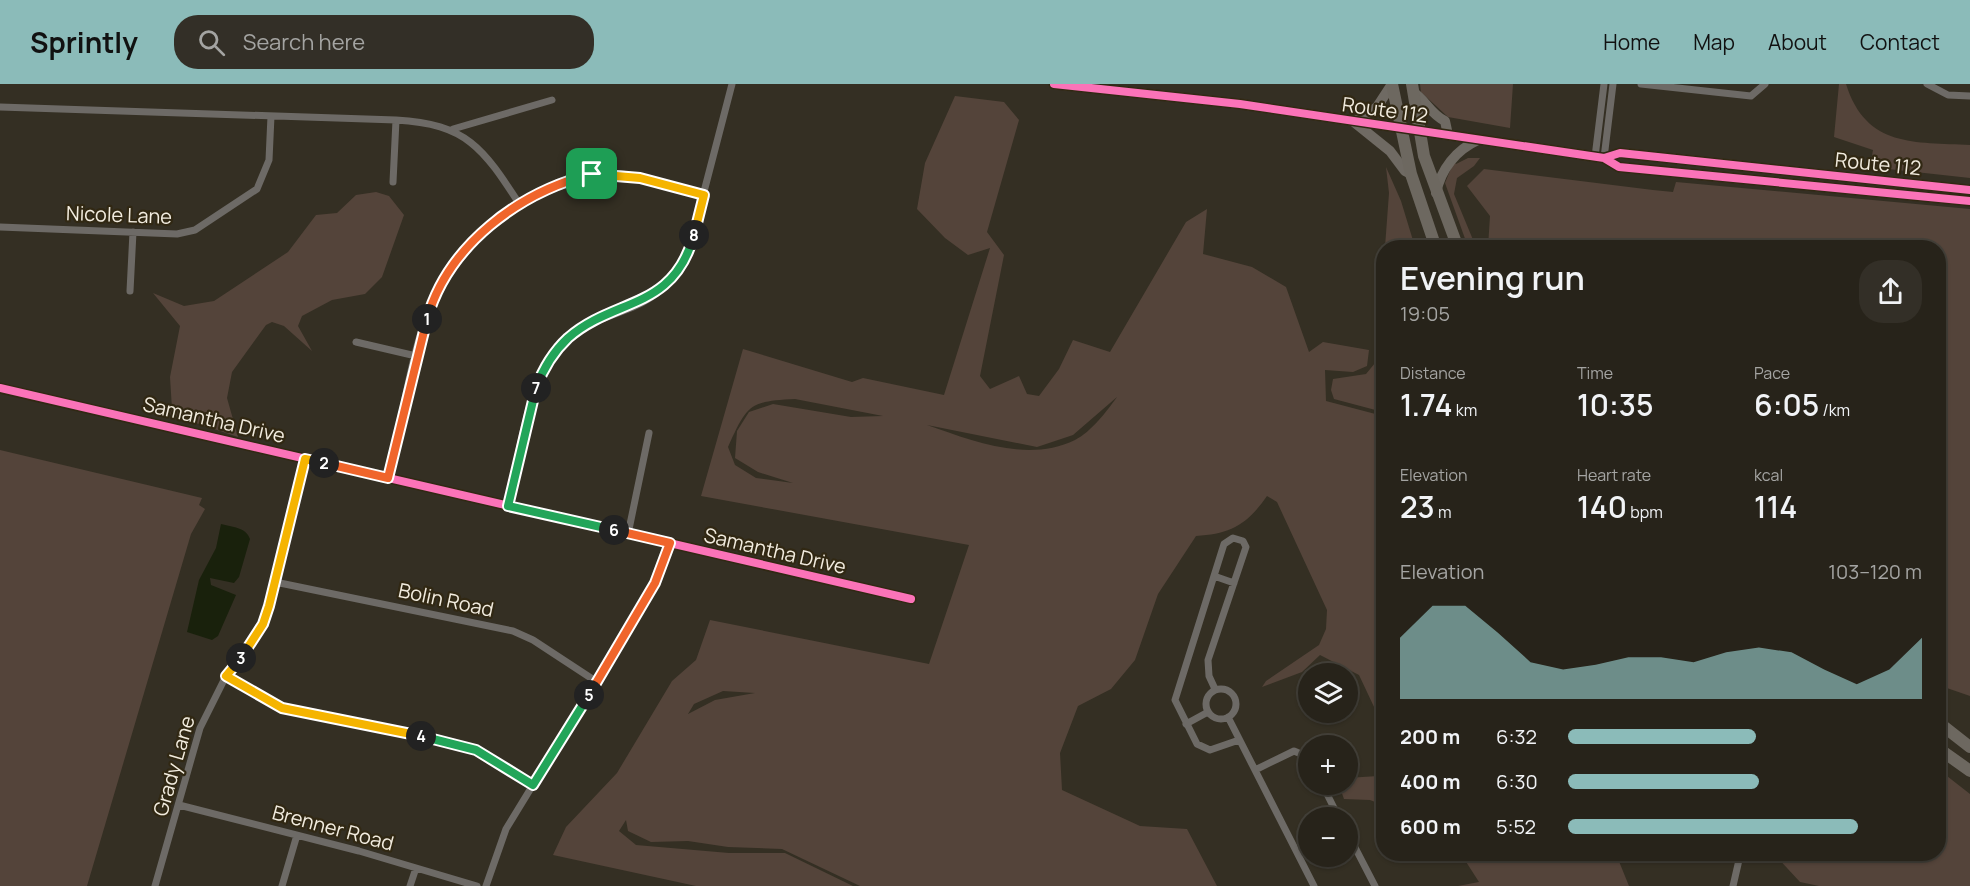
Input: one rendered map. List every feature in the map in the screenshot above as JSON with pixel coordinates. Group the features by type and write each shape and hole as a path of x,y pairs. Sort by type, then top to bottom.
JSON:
{"highway":[{"path":"1392,84 1411,174 1433,240"},
{"path":"1412,88 1418,131 1436,193 1455,240"},
{"path":"1946,728 1970,747"},
{"path":"1946,754 1970,771"}],"main road":[{"name":"Route 112","path":"1054,84 1142,88 1600,158 1619,167 1970,201"},
{"path":"1392,84 1377,107 1354,122 1390,150 1405,171 1411,174"},
{"path":"1412,88 1430,111 1445,121 1448,135"},
{"path":"1436,193 1441,176 1450,161 1463,149 1478,140"},
{"name":"Route 112","path":"1600,158 1620,153 1970,190"}],"street":[{"path":"508,506 533,397 554,353 568,338 588,325 638,303 663,287 688,253 732,84"},
{"path":"1600,158 1604,84"},
{"path":"1600,158 1613,84"},
{"path":"1641,84 1751,96 1765,84"},
{"path":"1927,84 1948,95 1970,96"},
{"path":"0,107 396,120 453,129 552,100"},
{"name":"Nicole Lane","path":"0,227 177,234 195,230 256,189 269,160 271,116"},
{"path":"393,182 396,120"},
{"path":"453,129 472,142 520,205"},
{"path":"388,478 416,356 438,286 455,260 471,242 520,205 560,183 592,174 640,178 704,195"},
{"path":"130,291 133,232"},
{"path":"356,342 416,356"},
{"name":"Samantha Drive","path":"0,388 911,599"},
{"path":"628,534 649,433"},
{"name":"Grady Lane","path":"155,886 200,728 226,676 248,650 263,624 305,459"},
{"path":"1215,689 1209,676 1208,660 1246,547 1243,541 1233,538 1224,544 1175,700 1197,744 1210,750 1239,740"},
{"path":"486,886 506,830 655,583 670,543"},
{"path":"1214,576 1234,583"},
{"name":"Bolin Road","path":"275,582 513,631 533,640 597,682"},
{"path":"226,676 282,708 453,742 476,750 533,785"},
{"path":"1215,689 1226,689 1235,698 1234,711 1228,717 1213,717 1208,712 1207,697 1215,689"},
{"path":"1186,724 1208,712"},
{"path":"1228,717 1314,886"},
{"path":"1255,770 1294,751 1298,753"},
{"name":"Brenner Road","path":"179,805 297,835 477,886"},
{"path":"282,886 297,835"},
{"path":"1358,853 1375,886"},
{"path":"1733,886 1739,861"},
{"path":"410,886 416,868"}],"shaded area":[{"path":"1420,84 1513,84 1510,128 1448,117 1421,92"},
{"path":"1839,84 1846,84 1855,105 1866,120 1880,131 1912,141 1970,145 1970,178 1870,167 1873,150 1834,137"},
{"path":"955,96 1004,102 1019,120 987,232 1004,255 980,376 990,389 1019,376 1027,394 1039,396 1059,369 1073,340 1110,352 1186,222 1207,209 1203,254 1252,267 1286,287 1309,352 1323,342 1369,350 1367,366 1353,372 1325,370 1326,401 1376,414 1376,711 1358,674 1358,663 1336,663 1320,655 1312,663 1298,663 1298,674 1262,687 1266,681 1319,645 1326,629 1327,610 1277,502 1267,496 1245,521 1237,526 1219,533 1196,536 1158,594 1135,660 1111,689 1078,706 1060,753 1062,790 1140,826 1187,829 1217,886 860,886 782,849 728,847 688,841 651,842 628,831 626,820 619,831 636,845 729,853 785,853 853,886 696,886 553,855 566,827 617,773 672,681 696,660 710,620 929,664 969,545 701,496 743,349 852,382 863,378 944,395 990,248 968,255 945,238 917,209 925,163","holes":["1117,397 1087,432 1057,447 1020,450 982,443 927,425 1037,447 1073,435","795,399 883,416 851,417 773,404 749,412 737,431 735,458 758,472 793,483 756,478 735,465 728,447 745,414 758,404 767,402","723,691 755,693 715,700 688,714 694,704"]},
{"path":"1468,158 1480,158 1474,166 1457,178 1454,194 1473,240 1465,240 1445,183 1454,161 1456,164"},
{"path":"1386,167 1401,201 1413,240 1386,240 1389,193"},
{"path":"1484,169 1673,192 1676,182 1970,209 1970,696 1946,688 1946,240 1488,240 1490,216 1467,186"},
{"path":"376,192 389,196 404,215 382,277 365,294 332,300 302,316 298,326 312,351 284,326 272,322 266,325 232,372 227,398 238,437 169,414 172,409 170,377 180,326 153,293 184,306 214,301 288,252 316,215 337,213 356,195"},
{"path":"1376,362 1376,410 1334,399 1331,390 1333,379 1366,374"},
{"path":"0,450 202,498 199,505 205,509 191,534 87,886 0,886"},
{"path":"221,524 242,530 250,539 239,577 234,583 210,578 211,585 236,595 218,636 212,640 187,632 199,580 216,548"},
{"path":"1946,775 1970,794 1970,886 1819,886 1800,882 1780,861 1946,861"},
{"path":"1376,776 1376,802 1344,799 1343,795 1358,795 1358,777"},
{"path":"1466,861 1619,861 1629,886 1458,886 1479,882"}],"cycle path":[{"path":"1054,84 1240,104 1604,158 1619,167 1970,201"},
{"path":"1604,158 1620,153 1970,190"},
{"path":"0,388 911,599"}],"route":[{"path":"592,174 616,174 640,178 704,195 694,238 688,253 675,273 656,294 588,325 568,338 554,353 542,373 533,397 508,506 670,543 666,560 655,583 558,748 533,785 476,750 453,742 282,708 226,676 248,650 263,624 305,459 388,478 416,356 429,312 438,286 455,260 471,242 520,205 568,180 592,174"}]}
